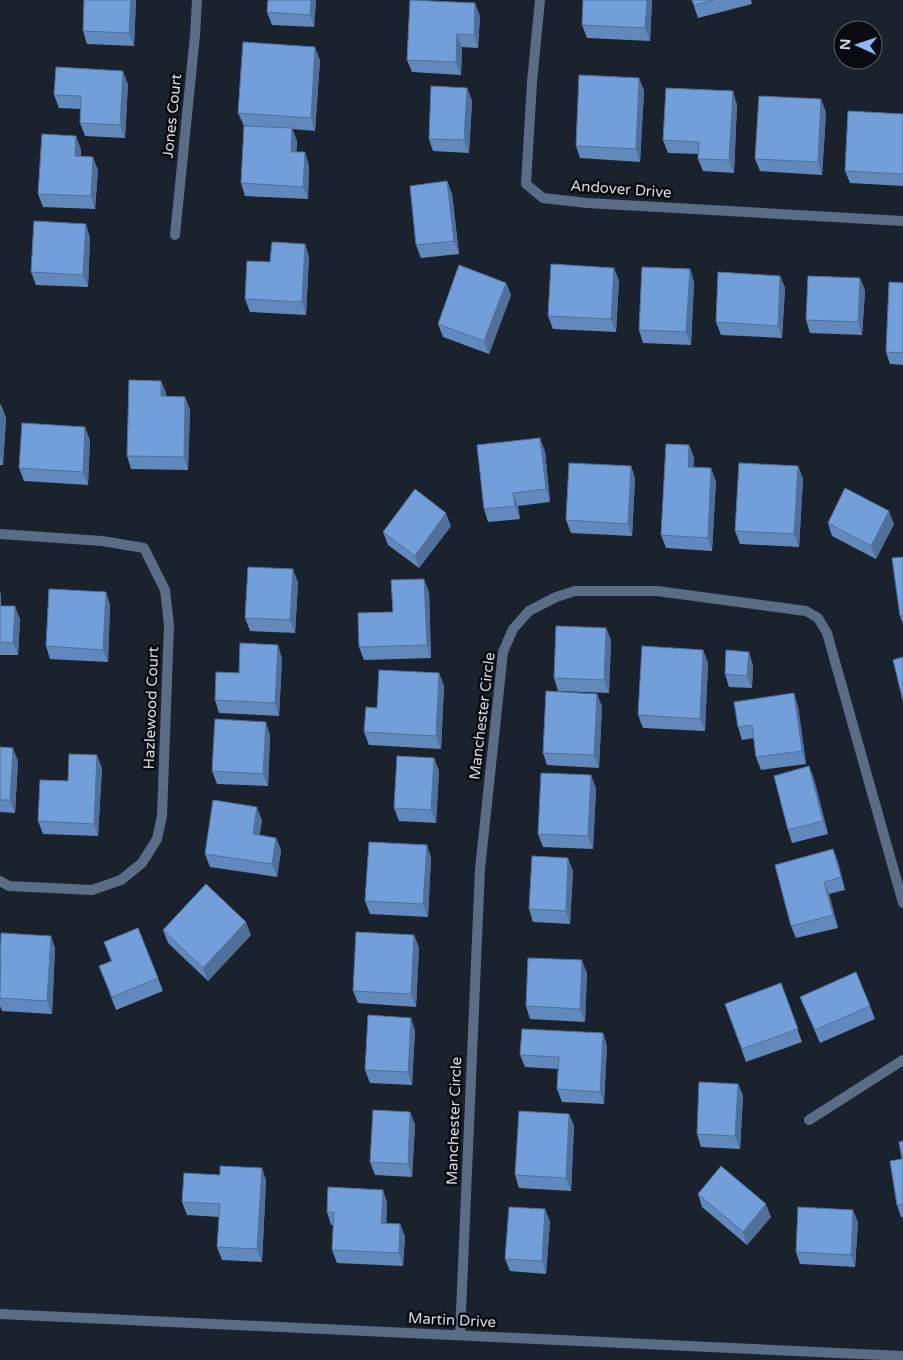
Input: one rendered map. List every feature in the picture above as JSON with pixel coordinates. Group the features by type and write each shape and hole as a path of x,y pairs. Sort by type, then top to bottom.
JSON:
{"street":[{"name":"Jones Court","path":"175,235 197,0"},
{"name":"Andover Drive","path":"540,0 532,82 526,184 543,198 587,203 903,221"},
{"name":"Hazlewood Court","path":"0,534 102,541 144,548 165,590 169,625 162,816 157,839 142,863 121,880 92,890 9,886 0,881"},
{"name":"Manchester Circle","path":"460,1335 480,870 503,652 513,629 529,611 556,597 575,591 657,592 806,611 818,618 827,633 903,903"},
{"path":"809,1120 903,1060"},
{"name":"Martin Drive","path":"0,1314 460,1335 826,1356 903,1356"}],"building":[{"path":"84,0 131,0 129,33 83,31"},
{"path":"268,0 311,0 310,15 267,12"},
{"path":"410,0 475,3 474,35 457,34 456,62 407,60"},
{"path":"583,0 647,0 645,28 582,25"},
{"path":"692,0 714,0 694,5"},
{"path":"243,42 315,47 311,118 238,113"},
{"path":"56,67 123,71 120,125 80,123 81,96 54,95"},
{"path":"579,75 639,78 636,149 576,146"},
{"path":"431,86 467,88 464,140 429,139"},
{"path":"666,88 733,91 729,160 698,159 699,142 663,140"},
{"path":"759,96 821,99 818,162 755,159"},
{"path":"848,111 903,114 903,174 845,171"},
{"path":"244,126 292,128 291,152 305,152 303,187 241,183"},
{"path":"42,134 76,136 75,156 93,157 91,196 38,194"},
{"path":"447,181 454,241 416,245 410,186"},
{"path":"34,221 86,224 83,275 31,272"},
{"path":"272,242 305,244 302,302 245,299 247,261 270,262"},
{"path":"551,264 614,268 611,319 548,316"},
{"path":"459,265 506,283 484,341 438,324"},
{"path":"642,267 690,269 686,332 639,330"},
{"path":"718,272 780,276 778,326 716,322"},
{"path":"808,276 860,278 858,322 806,320"},
{"path":"889,282 903,283 903,353 886,352"},
{"path":"129,380 161,381 161,396 185,397 184,457 127,456"},
{"path":"22,423 85,427 83,472 19,468"},
{"path":"540,438 546,489 513,493 515,506 484,509 477,445"},
{"path":"666,444 689,445 688,467 711,468 708,538 661,535"},
{"path":"569,463 631,466 628,524 566,520"},
{"path":"739,463 798,466 794,534 735,531"},
{"path":"845,488 889,511 871,546 828,523"},
{"path":"415,489 446,513 415,556 383,532"},
{"path":"903,557 903,616 900,616 892,558"},
{"path":"248,567 293,569 290,620 245,618"},
{"path":"424,579 427,645 359,647 358,613 393,612 391,580"},
{"path":"49,589 106,592 103,650 46,646"},
{"path":"0,606 15,606 13,643 0,642"},
{"path":"556,626 606,628 604,680 554,678"},
{"path":"240,643 278,645 275,703 215,700 216,672 239,673"},
{"path":"642,646 703,650 700,719 638,715"},
{"path":"726,650 749,652 747,676 725,674"},
{"path":"903,657 903,701 893,660"},
{"path":"379,670 439,673 436,736 364,732 366,707 377,708"},
{"path":"546,691 597,694 594,755 543,753"},
{"path":"794,693 802,751 756,757 752,725 738,727 734,702"},
{"path":"215,719 266,722 263,774 212,771"},
{"path":"0,747 13,748 10,800 0,800"},
{"path":"69,754 97,755 94,824 38,821 40,780 68,781"},
{"path":"397,756 434,758 431,810 394,808"},
{"path":"809,766 823,821 788,830 774,776"},
{"path":"541,773 591,775 588,836 538,834"},
{"path":"213,800 257,807 253,834 276,838 272,864 205,854"},
{"path":"369,842 427,845 423,904 365,901"},
{"path":"833,849 841,877 824,882 833,915 791,926 775,865"},
{"path":"532,856 568,858 566,911 529,909"},
{"path":"206,884 246,922 203,968 163,930"},
{"path":"138,928 158,978 112,997 99,966 112,961 104,942"},
{"path":"356,932 414,935 411,994 353,991"},
{"path":"1,933 51,936 47,1001 0,998"},
{"path":"528,958 582,960 580,1009 526,1006"},
{"path":"856,972 870,1006 815,1030 800,997"},
{"path":"781,983 798,1029 742,1049 725,1004"},
{"path":"368,1015 411,1018 408,1072 365,1070"},
{"path":"522,1029 603,1033 600,1092 557,1089 559,1057 520,1055"},
{"path":"699,1082 738,1084 735,1136 697,1134"},
{"path":"373,1110 410,1112 408,1164 370,1162"},
{"path":"519,1111 569,1114 566,1178 515,1175"},
{"path":"903,1141 903,1204 897,1205 890,1161 902,1159 899,1142"},
{"path":"220,1166 262,1168 257,1249 217,1247 220,1204 182,1202 184,1173 220,1175"},
{"path":"721,1166 766,1204 743,1232 698,1194"},
{"path":"328,1187 383,1190 381,1223 400,1224 399,1253 332,1250 334,1212 327,1212"},
{"path":"509,1207 545,1209 542,1261 505,1259"},
{"path":"798,1207 853,1210 851,1255 796,1252"}]}
